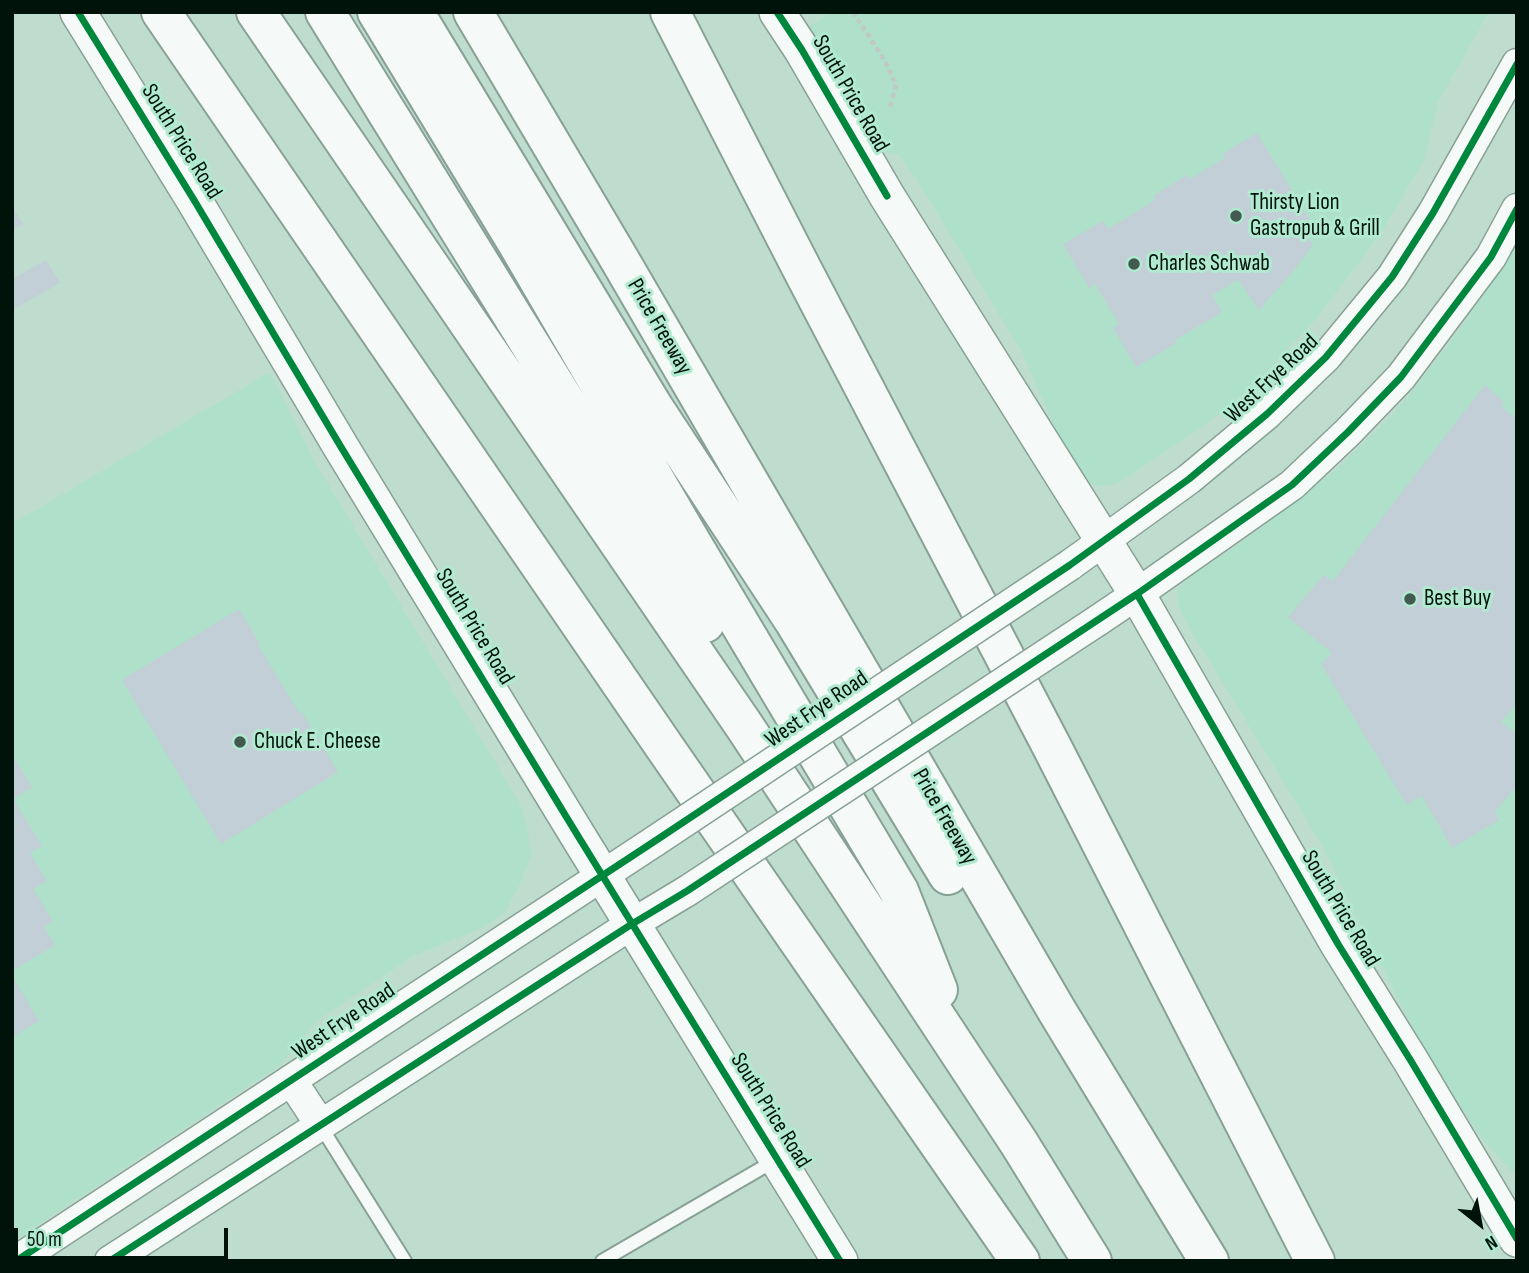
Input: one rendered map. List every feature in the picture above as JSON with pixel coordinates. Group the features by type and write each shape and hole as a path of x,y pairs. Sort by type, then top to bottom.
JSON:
{"highway":[{"path":"161,12 681,772 1020,1261"},
{"path":"256,12 745,727 1019,1143 1092,1261"},
{"path":"325,12 623,495 868,876 969,1067"},
{"path":"377,12 899,891 969,1067"},
{"path":"414,12 654,408 794,621 962,898 1057,1010"},
{"path":"473,12 621,262"},
{"path":"500,12 621,262"},
{"path":"670,12 1051,745 1315,1261"},
{"name":"Price Freeway","path":"621,262 1057,1010 1209,1261"}],"main road":[{"name":"South Price Road","path":"78,12 602,875 840,1261"},
{"name":"South Price Road","path":"778,12 887,197 1137,594 1331,934 1411,1061 1517,1239"}],"street":[{"name":"West Frye Road","path":"16,1261 1070,565 1189,479 1267,414 1326,357 1399,266 1433,213 1517,64"},
{"path":"110,1261 687,891 1097,621 1292,485 1401,377 1491,257 1517,209"},
{"path":"291,1080 320,1124"}],"lane":[{"path":"320,1124 405,1261"},
{"path":"601,1261 777,1159"}],"path":[{"path":"853,12 886,61 896,85 890,108"}],"shaded area":[{"path":"831,12 1489,12 1438,102 1424,160 1383,230 1316,319 1261,377 1212,420 1123,480 1112,485 1094,485 1080,478 1071,465 1023,354 916,178 899,155 880,150 805,29"},
{"path":"1517,243 1517,1177 1481,1137 1426,1055 1320,842 1184,619 1178,604 1177,590 1188,578 1238,545 1338,468 1397,410 1453,339"},
{"path":"270,372 313,459 519,802 527,825 531,855 521,882 505,912 482,928 415,955 318,1020 280,1065 12,1242 12,524"}],"building":[{"path":"1257,133 1317,232 1307,237 1313,245 1259,310 1238,280 1212,295 1222,312 1136,367 1113,328 1119,324 1095,284 1089,288 1063,244 1103,221 1108,229 1155,200 1153,196 1187,175 1189,179 1225,158 1223,154"},
{"path":"12,206 23,224 12,230"},
{"path":"46,260 60,283 12,310 12,279"},
{"name":"Best Buy","path":"1485,385 1504,402 1501,407 1517,419 1517,703 1501,722 1517,734 1517,785 1495,812 1499,820 1452,848 1422,796 1407,805 1321,664 1332,653 1288,617 1324,575 1333,581"},
{"name":"Chuck E. Cheese","path":"239,609 299,713 301,711 338,772 221,844 122,680"},
{"path":"12,754 32,787 13,799 42,846 30,853 47,881 33,889 53,921 44,927 55,945 12,971"},
{"path":"12,976 39,1021 12,1037"}],"cycle path":[{"path":"78,12 578,836 840,1261"},
{"path":"777,12 887,196"},
{"path":"16,1261 1070,565 1189,479 1267,414 1326,357 1392,277 1433,213 1517,64"},
{"path":"110,1261 687,891 1137,594 1292,485 1401,377 1491,257 1517,209"},
{"path":"1137,594 1338,944 1517,1239"}],"place":[{"name":"Thirsty Lion Gastropub & Grill","path":"1236,216"},
{"name":"Charles Schwab","path":"1134,264"},
{"name":"Best Buy","path":"1410,599"},
{"name":"Chuck E. Cheese","path":"240,742"}]}
